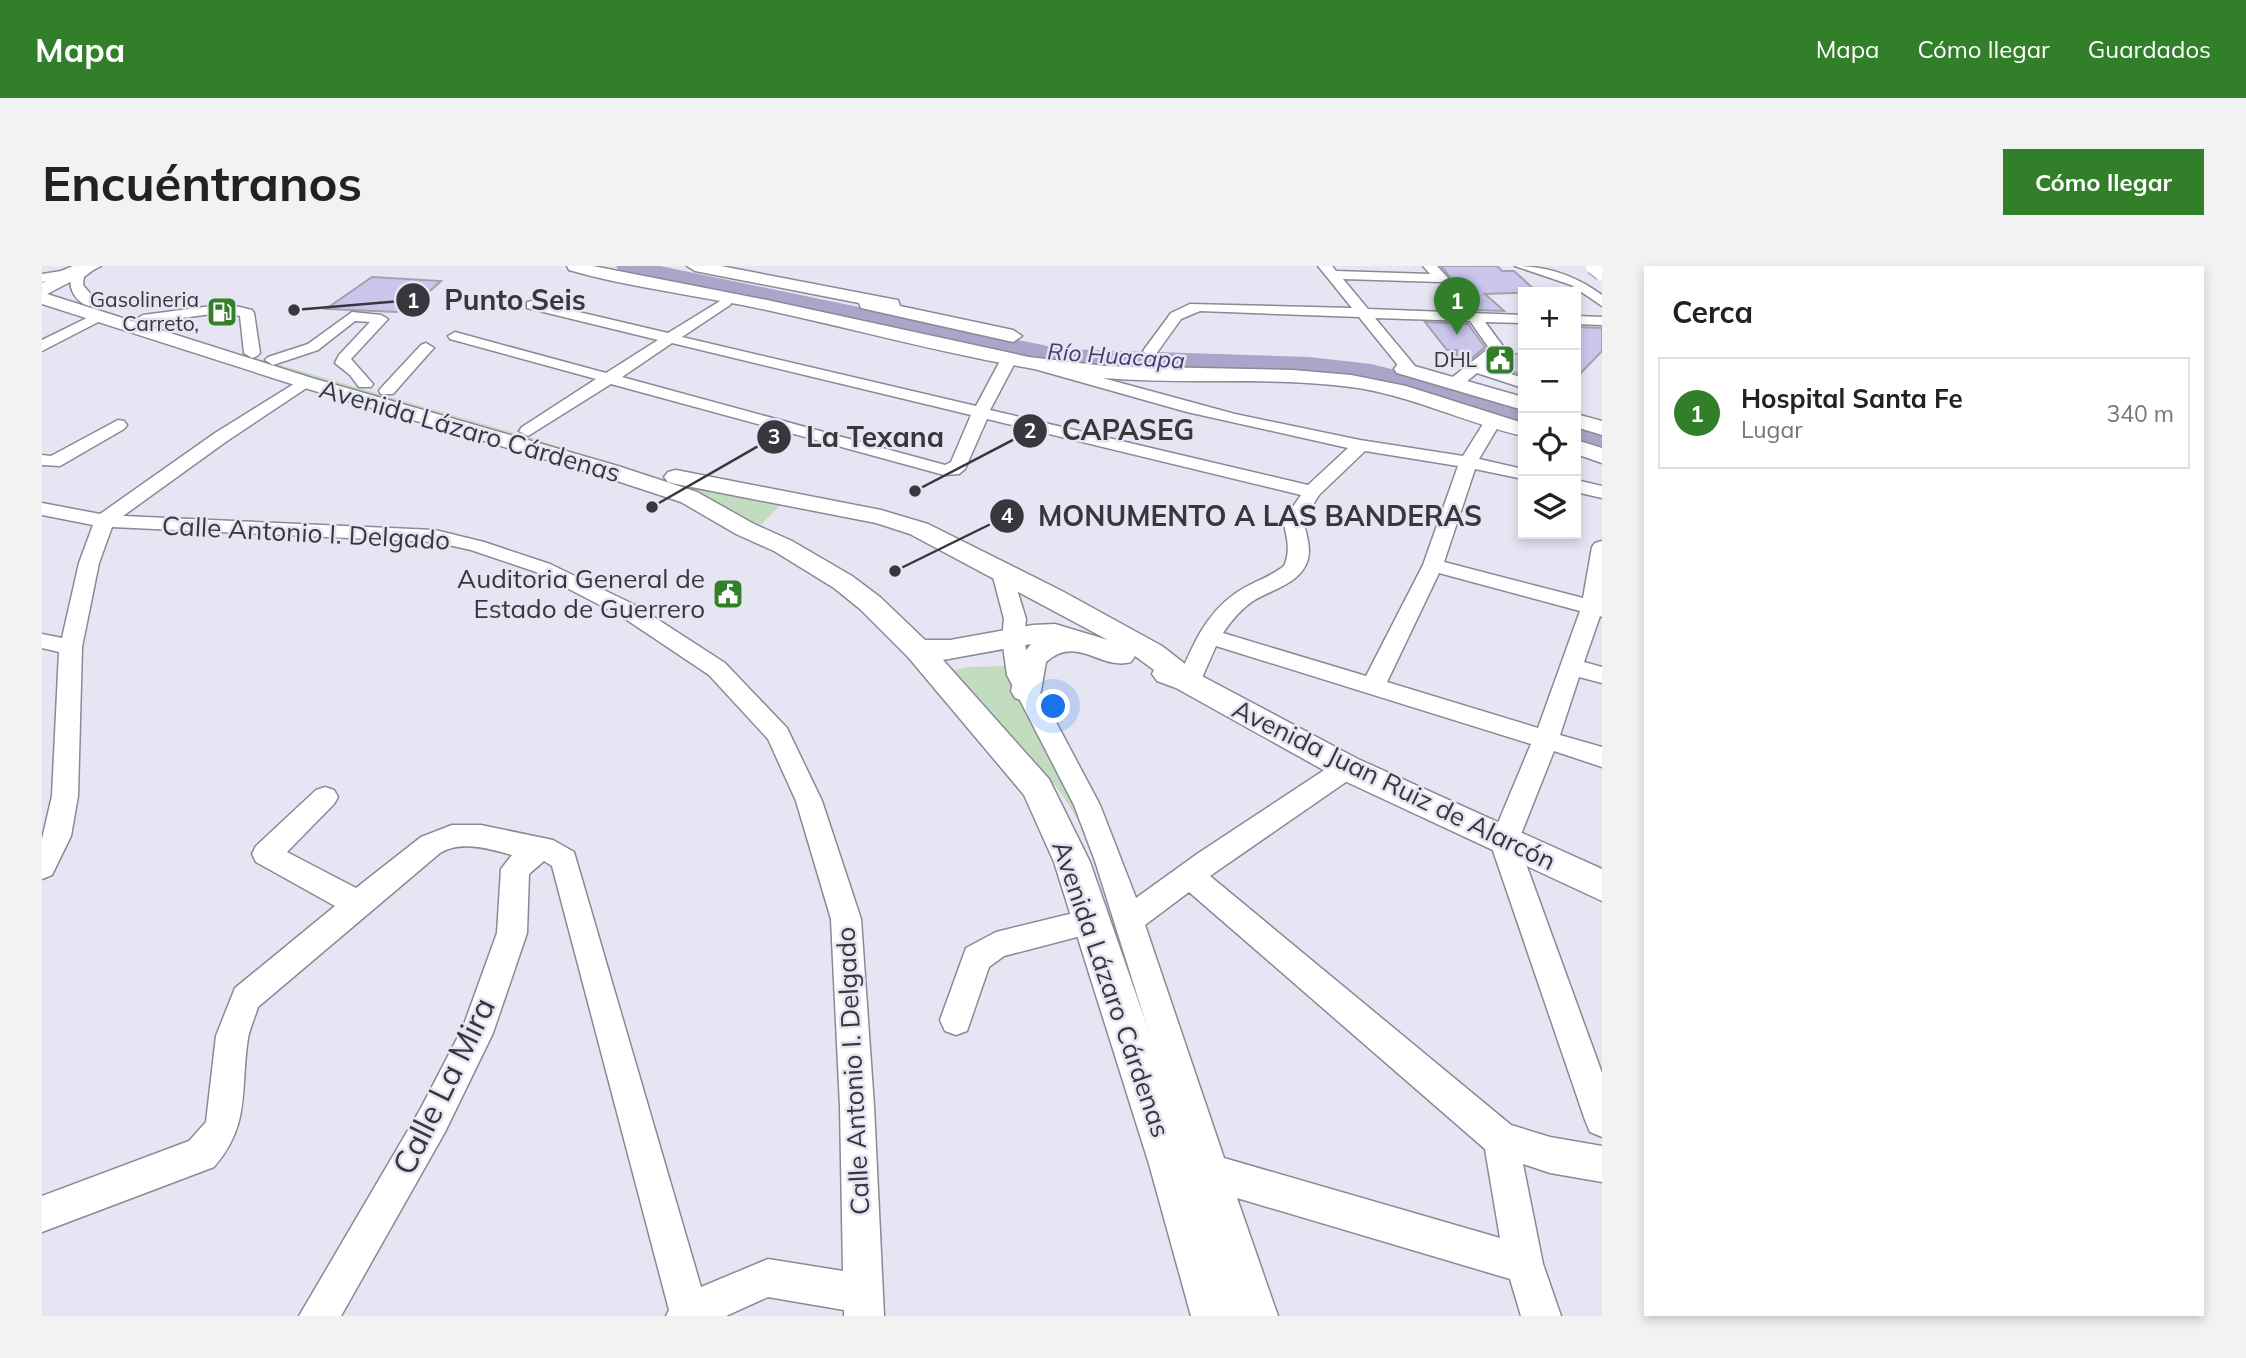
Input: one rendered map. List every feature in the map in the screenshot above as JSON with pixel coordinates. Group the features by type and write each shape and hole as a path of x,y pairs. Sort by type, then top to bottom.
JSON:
{"main road":[{"path":"558,266 586,276 725,302 797,312"},
{"path":"575,266 602,274 767,305 1019,361 1105,372 1326,378 1399,390 1518,428"},
{"path":"44,288 87,267"},
{"path":"687,267 1028,340"},
{"path":"687,267 894,304 930,317"},
{"name":"Avenida Lázaro Cárdenas","path":"44,288 95,309 305,383 610,471 689,497 745,529 783,546 852,589 918,650 1037,788 1072,862 1172,1164 1216,1316"},
{"name":"Avenida Lázaro Cárdenas","path":"95,309 144,319 262,357 528,431 676,477 881,517 919,529 1052,597 1152,653 1188,682"},
{"path":"1129,350 1177,352"},
{"path":"1380,364 1518,402"},
{"path":"1581,421 1601,425"},
{"path":"1581,449 1602,456"},
{"path":"783,546 769,535 766,528 778,511 806,501"},
{"path":"918,650 950,650 1055,633 1082,640 1188,682"},
{"path":"1026,691 1028,665 1038,653 1053,644 1082,640"},
{"name":"Avenida Juan Ruiz de Alarcón","path":"1188,682 1347,768 1602,886"}],"street":[{"path":"1329,271 1441,278 1430,266"},
{"path":"1522,266 1588,275 1602,269"},
{"path":"1560,266 1588,275 1602,286"},
{"path":"42,345 95,309 80,294 76,285 87,267"},
{"path":"1329,271 1410,371"},
{"path":"1588,275 1602,302"},
{"path":"528,431 725,302"},
{"path":"532,304 666,339 1312,492"},
{"path":"144,319 227,308 247,313 262,357 313,347 352,316 381,319 344,358 343,363 356,372 365,384"},
{"path":"1151,351 1184,308 1518,319"},
{"path":"1455,383 1497,349 1474,317"},
{"path":"1581,320 1602,321"},
{"path":"456,336 944,470 953,470 959,465 981,412 1019,361 1081,380 1217,414 1361,445 1469,461 1518,473"},
{"path":"387,391 426,348"},
{"path":"1476,368 1518,381"},
{"path":"42,867 49,825 65,796 71,647 89,563 104,521 210,444 305,383"},
{"path":"1373,686 1433,565 1469,461 1494,420"},
{"path":"42,450 95,421 118,425 54,462 42,460"},
{"path":"1188,682 1208,636 1232,607 1279,580 1295,567 1300,548 1293,521 1312,492 1361,445"},
{"path":"1581,487 1602,492"},
{"name":"Calle Antonio I. Delgado","path":"42,509 104,521 435,536 477,546 542,568 629,611 717,669 778,734 809,802 846,919 865,1305"},
{"path":"1602,547 1597,608 1571,667 1546,739 1504,842 1602,1120"},
{"path":"1433,565 1597,608"},
{"name":"Avenida Lázaro Cárdenas","path":"1002,573 1015,619 1013,639 1019,675 1087,805 1129,919 1258,1316"},
{"path":"1208,636 1602,757"},
{"path":"42,641 71,647"},
{"path":"1571,667 1602,675"},
{"path":"1129,919 1347,768"},
{"path":"325,797 266,854 359,904"},
{"path":"42,1213 201,1154 217,1137 223,1122 232,1036 246,998 438,841 469,834 553,851 564,860 687,1314 768,1278 865,1305"},
{"name":"Calle La Mira","path":"319,1316 433,1120 477,1033 512,933 515,869 538,850"},
{"path":"1189,875 1501,1140 1550,1155 1602,1164"},
{"path":"956,1020 978,958 996,945 1090,922"},
{"path":"1501,1140 1524,1264 1541,1316"},
{"path":"1212,1172 1524,1264"}],"green space":[{"path":"42,293 245,355 532,438 666,481 782,503 759,527"},
{"path":"1009,666 1072,786 1102,876 1080,824 1060,793 1031,757 951,671 969,667"}],"building":[{"path":"1441,266 1497,266 1502,271 1514,271 1532,287 1518,287 1518,293 1485,294 1504,311 1474,310 1445,283 1451,278"},
{"path":"372,277 441,281 410,309 400,309 397,312 326,309"},
{"path":"1425,322 1468,324 1485,347 1470,360 1456,356 1457,350 1447,350"},
{"path":"1581,327 1602,328 1602,351 1581,373"},
{"path":"1506,352 1518,354 1518,373 1491,365"}],"waterway":[{"name":"Río Huacapa","path":"627,266 829,306 1062,357 1309,365 1371,372 1442,390 1518,415"},
{"name":"Río Huacapa","path":"1581,436 1602,442"}],"place":[{"name":"Punto Seis","path":"294,310"},
{"name":"Gasolineria Carreto,","path":"222,312"},
{"name":"Hospital Santa Fe","path":"1457,335"},
{"name":"DHL","path":"1500,360"},
{"name":"CAPASEG","path":"915,491"},
{"name":"La Texana","path":"652,507"},
{"name":"MONUMENTO A LAS BANDERAS","path":"895,571"},
{"name":"Auditoria General de Estado de Guerrero","path":"728,594"}]}
